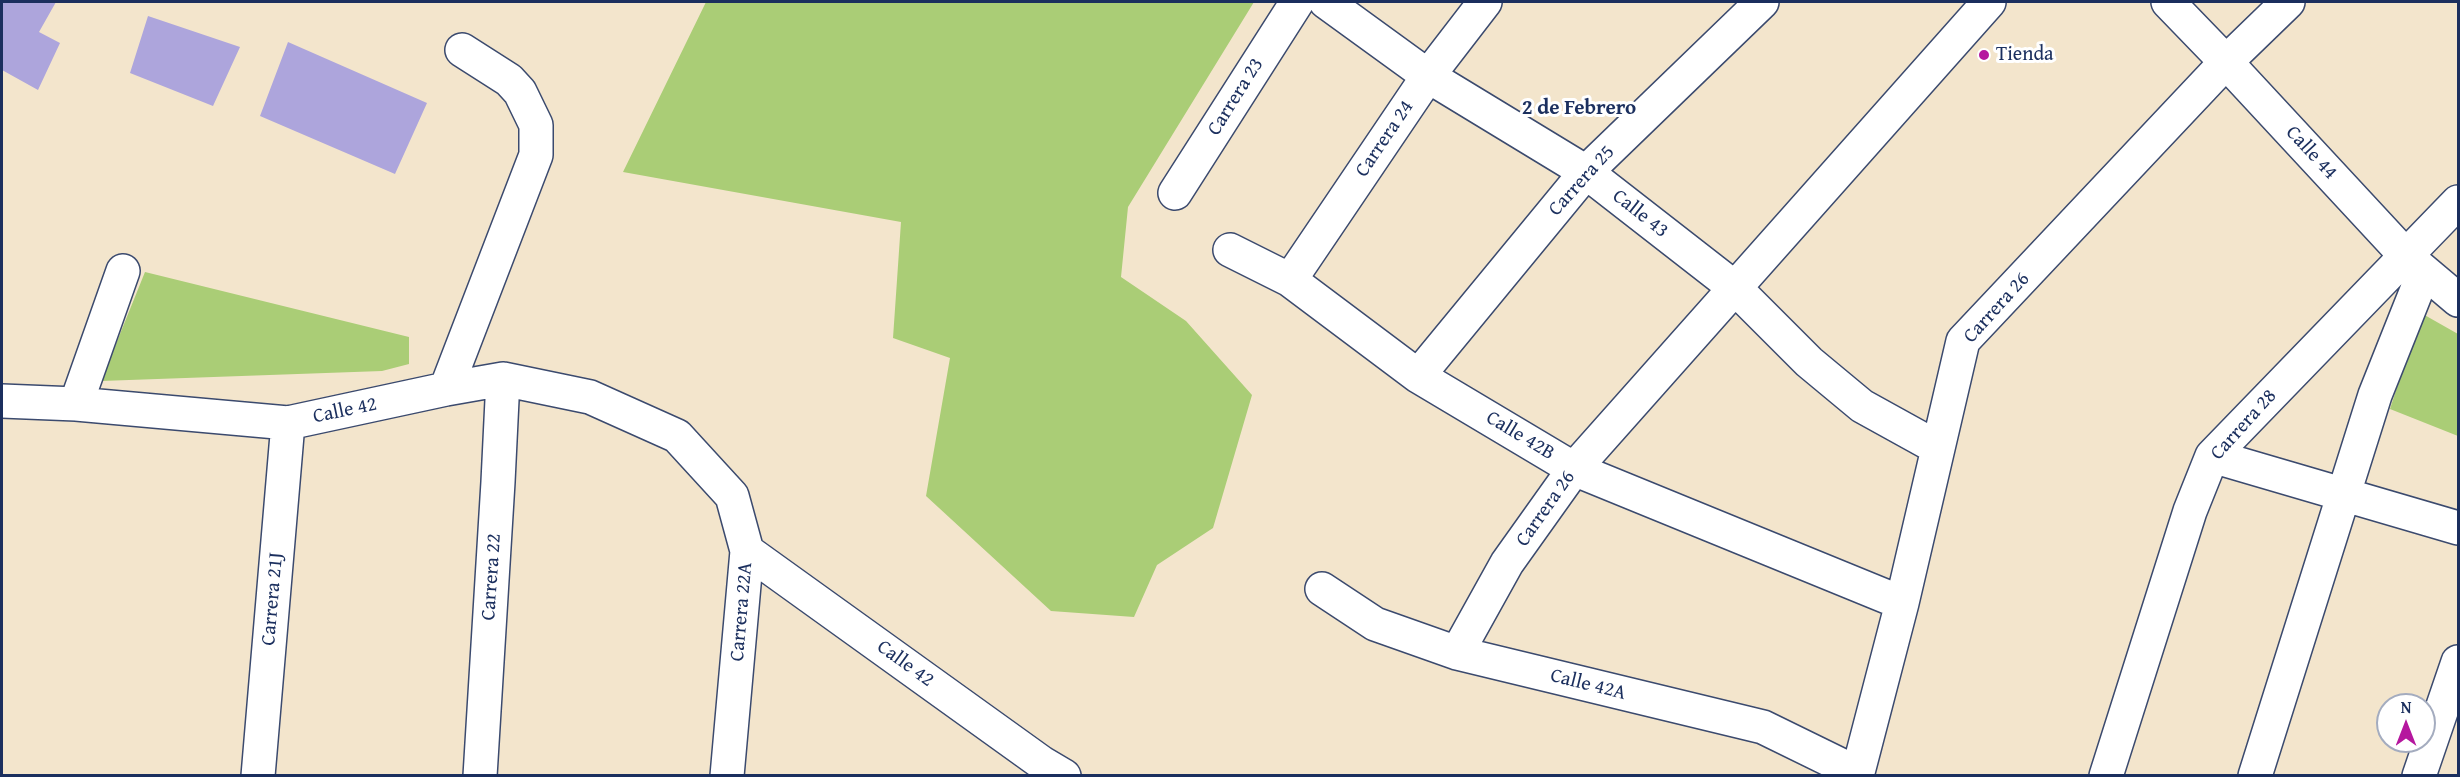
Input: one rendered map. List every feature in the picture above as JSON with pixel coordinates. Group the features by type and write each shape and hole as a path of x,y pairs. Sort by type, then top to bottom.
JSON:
{"street":[{"name":"Carrera 23","path":"1176,193 1297,2"},
{"name":"Calle 43","path":"1326,2 1428,76 1586,172 1735,288 1809,362 1862,406 1938,448"},
{"name":"Carrera 24","path":"1290,280 1428,76 1485,2"},
{"name":"Carrera 25","path":"1418,376 1586,172 1762,2"},
{"name":"Carrera 26","path":"1458,653 1507,563 1574,469 1989,2"},
{"name":"Calle 44","path":"2168,2 2415,264 2458,300"},
{"name":"Carrera 26","path":"1857,774 1902,603 1963,341 2226,62 2288,2"},
{"path":"446,389 536,155 536,125 520,92 509,80 462,50"},
{"name":"Carrera 28","path":"2106,776 2190,512 2212,456 2415,264 2458,202"},
{"name":"Calle 42B","path":"1230,250 1290,280 1418,376 1574,469 1902,603"},
{"path":"2255,776 2415,264"},
{"path":"76,404 123,271"},
{"name":"Calle 42","path":"2,401 76,404 288,423 503,379 590,397 677,436"},
{"name":"Carrera 22","path":"480,776 503,379"},
{"name":"Carrera 21J","path":"258,776 288,423"},
{"name":"Carrera 22A","path":"677,436 732,496 747,551 727,776"},
{"path":"2212,456 2458,528"},
{"name":"Calle 42","path":"747,551 1042,763 1064,776"},
{"name":"Calle 42A","path":"1322,589 1375,624 1458,653 1763,728 1857,774"},
{"path":"2419,776 2457,671"}],"green space":[{"path":"706,2 1254,2 1128,207 1121,277 1186,321 1252,395 1213,528 1157,565 1134,617 1051,611 926,496 950,358 893,338 901,222 623,172"},
{"path":"145,272 409,337 409,364 382,371 101,381"},
{"path":"2421,313 2458,334 2458,436 2390,409"}],"building":[{"path":"2,2 56,2 39,32 60,43 38,90 2,70"},
{"path":"148,16 240,47 213,106 130,73"},
{"path":"288,42 427,103 395,174 260,116"}],"place":[{"name":"Tienda","path":"1984,55"}],"district":[{"name":"2 de Febrero","path":"1579,109"}]}
